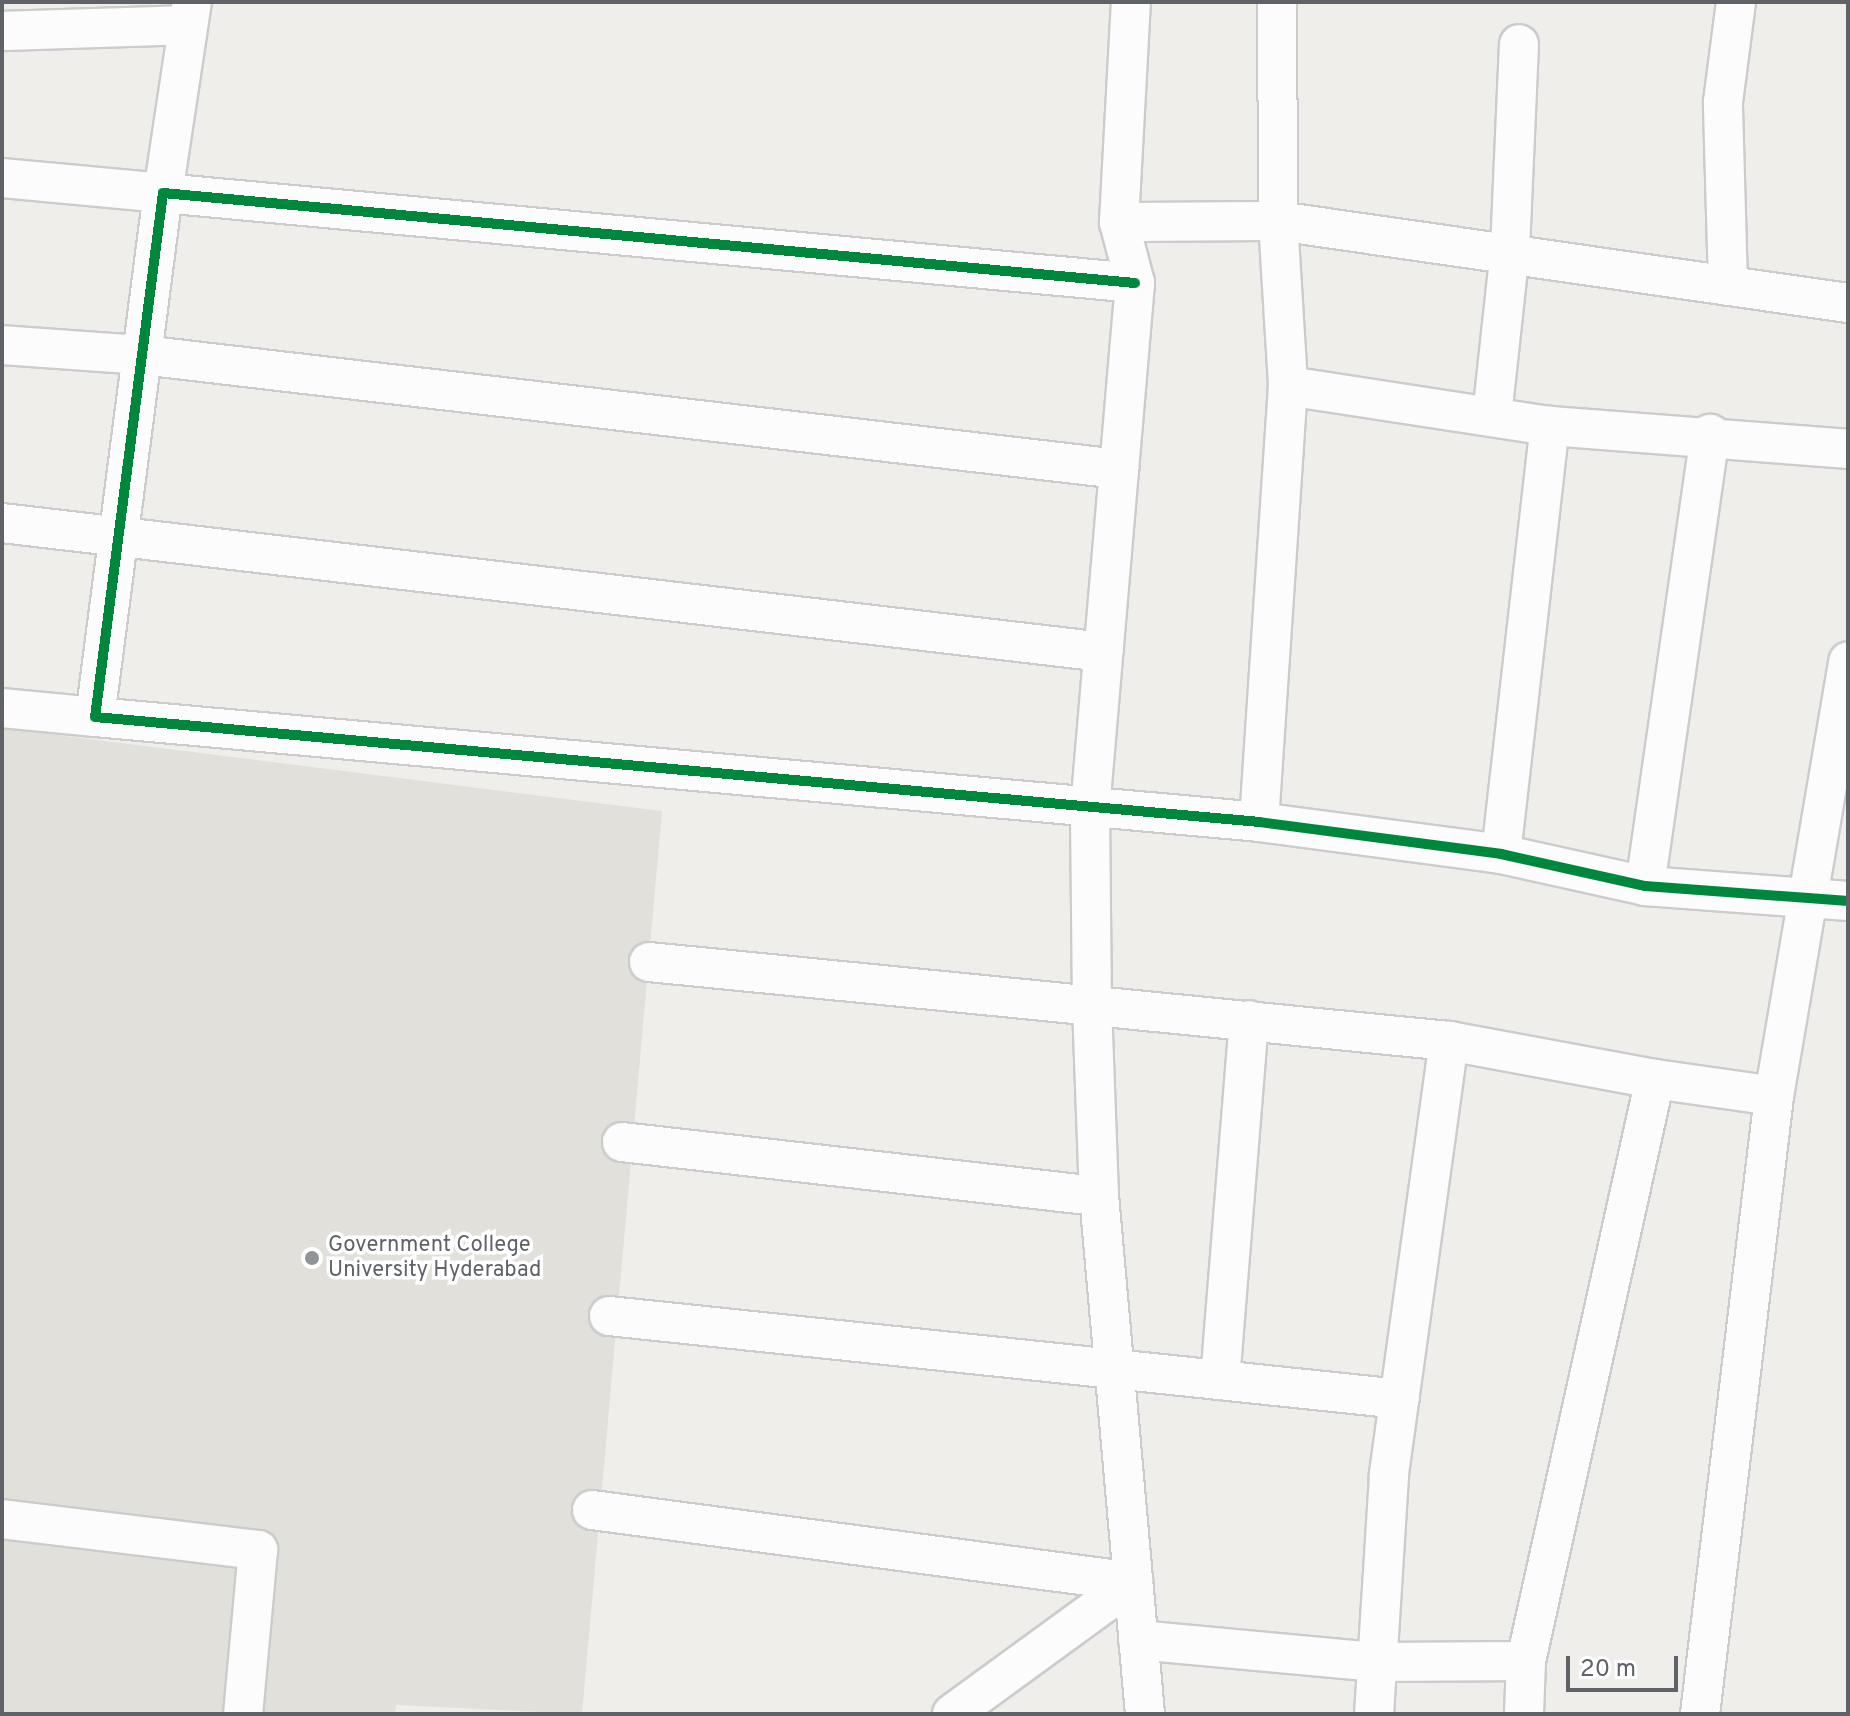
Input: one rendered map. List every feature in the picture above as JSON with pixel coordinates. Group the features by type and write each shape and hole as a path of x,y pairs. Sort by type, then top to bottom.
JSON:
{"street":[{"path":"1131,2 1119,222 1135,283 1090,809 1092,1004 1099,1196 1145,1714"},
{"path":"1259,822 1288,386 1278,221 1277,2"},
{"path":"1728,286 1723,102 1736,2"},
{"path":"2,31 190,14 163,193 95,717"},
{"path":"1492,416 1510,250 1519,44"},
{"path":"2,178 1135,283"},
{"path":"1119,222 1278,221 1510,250 1848,303"},
{"path":"2,345 142,355 1119,469"},
{"path":"1288,386 1550,426 1710,434 1848,449"},
{"path":"1501,854 1550,426"},
{"path":"1645,886 1710,434"},
{"path":"2,523 119,531 1103,652"},
{"path":"1700,1714 1774,1096 1848,661"},
{"path":"2,708 1259,822 1501,854 1645,886 1807,901 1848,901"},
{"path":"649,962 1449,1041 1655,1079 1774,1096"},
{"path":"1220,1380 1249,1020"},
{"path":"1374,1714 1400,1399 1449,1041"},
{"path":"1524,1714 1526,1661 1655,1079"},
{"path":"622,1142 1099,1196"},
{"path":"609,1316 1400,1399"},
{"path":"592,1510 1133,1582"},
{"path":"2,1519 258,1550 243,1714"},
{"path":"952,1714 1133,1582"},
{"path":"1138,1640 1377,1662 1526,1661"}],"shaded area":[{"name":"Government College University Hyderabad","path":"2,728 662,811 582,1714 396,1705 395,1714 2,1714"}],"cycle path":[{"path":"1135,283 163,193 95,717 1259,822 1501,854 1645,886 1848,901"}],"place":[{"name":"Government College University Hyderabad","path":"312,1258"}]}
